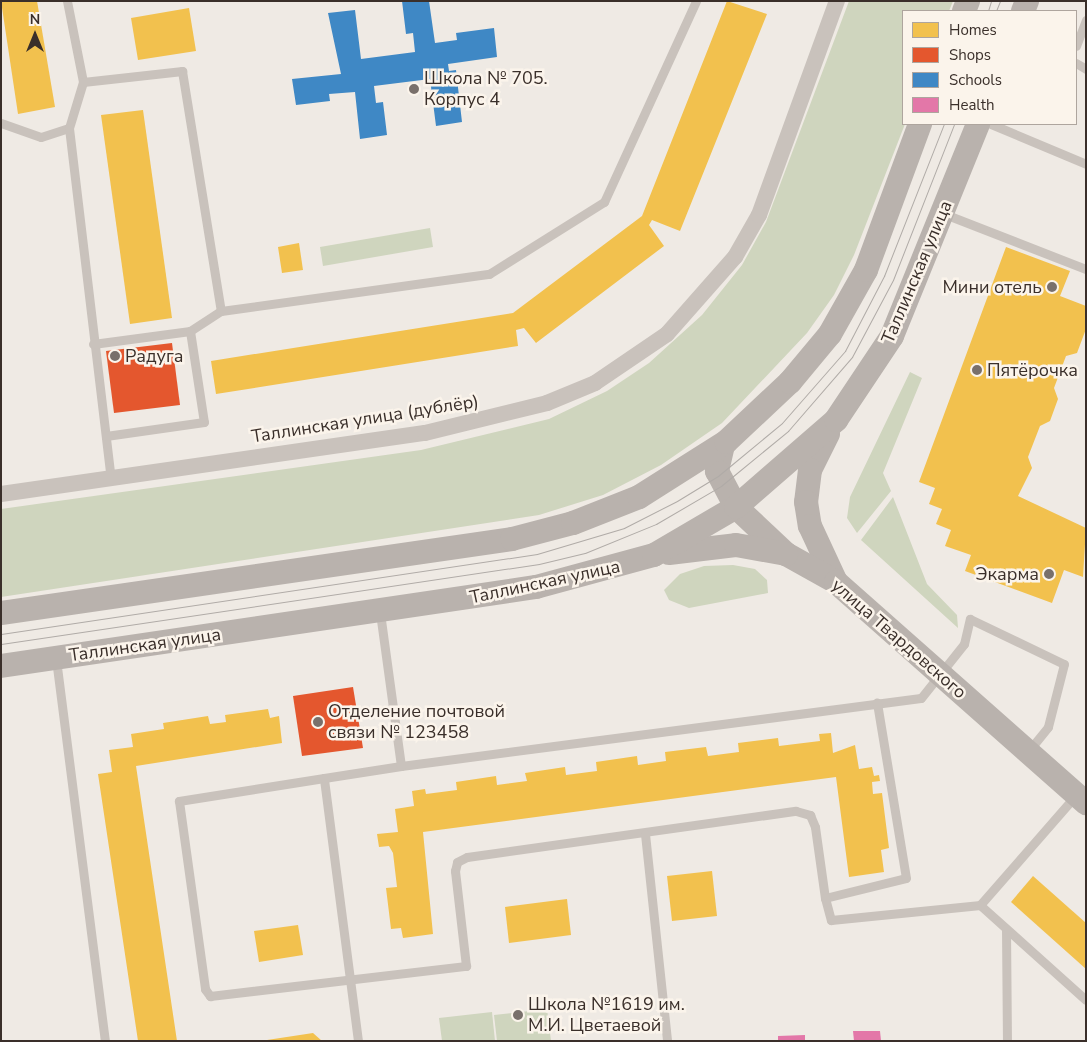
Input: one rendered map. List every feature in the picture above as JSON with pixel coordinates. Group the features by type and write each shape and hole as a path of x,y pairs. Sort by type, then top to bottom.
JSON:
{"main road":[{"path":"1,613 528,535 639,497 722,445 790,382 844,314 866,270 920,125"},
{"name":"Таллинская улица","path":"1,666 380,612 556,583 654,555 736,507 836,420 892,336 978,125"},
{"path":"836,420 810,470 806,495 810,526 836,582"},
{"name":"улица Твардовского","path":"722,445 717,471 736,507 786,554 836,582 1081,799"},
{"path":"654,555 728,545 786,554"}],"street":[{"name":"Таллинская улица (дублёр)","path":"1,494 425,433 487,420 547,404 595,383 640,355 695,305 735,256 759,215 837,1"}],"lane":[{"path":"67,1 83,82 69,128 93,344 111,479"},
{"path":"93,344 190,331 221,311 489,274 604,202 696,1"},
{"path":"1077,43 1086,20"},
{"path":"83,82 182,71 221,311"},
{"path":"1,123 41,137 69,128"},
{"path":"993,125 1086,164"},
{"path":"942,213 1086,269"},
{"path":"106,436 204,422 190,331"},
{"path":"380,612 401,766"},
{"path":"1028,752 1048,727 1064,664 970,618 964,644 921,698 877,702 186,796 177,809 205,989 210,996 466,966 455,871 457,862 467,857 645,834 796,811 810,815 824,898 831,920 980,905 1081,799"},
{"path":"56,658 104,1041"},
{"path":"824,898 906,878 877,702"},
{"path":"324,778 353,979 358,1041"},
{"path":"645,834 667,1041"},
{"path":"980,905 1086,1000"},
{"path":"1006,928 1006,1041"}],"green space":[{"path":"849,1 953,1 949,10 902,10 902,125 905,125 854,255 834,295 807,333 722,423 661,465 603,495 539,515 1,597 1,509 421,450 549,419 607,391 649,363 702,315 742,265 766,222"},
{"path":"430,228 433,247 323,266 320,247"},
{"path":"910,372 922,378 883,473 891,491 857,533 847,518 850,497"},
{"path":"893,497 927,584 957,615 958,628 861,540"},
{"path":"733,565 755,569 767,580 768,593 689,608 669,600 664,590 680,574 704,566"},
{"path":"547,1009 551,1041 497,1041 494,1015"},
{"path":"492,1012 495,1041 442,1041 439,1018"}],"building: Homes":[{"path":"1,1 37,1 55,107 18,114"},
{"path":"727,1 767,14 680,231 652,220 649,225 664,246 536,343 524,328 516,330 518,346 216,394 211,361 513,313 642,216"},
{"path":"189,8 196,51 138,60 131,18"},
{"path":"143,110 172,318 130,324 101,115"},
{"path":"299,243 303,270 282,273 278,247"},
{"path":"1006,247 1070,271 1060,296 1086,306 1086,329 1077,353 1066,356 1054,388 1058,399 1050,421 1040,426 1028,457 1032,468 1018,496 1086,528 1083,577 1064,570 1052,603 965,571 971,555 945,546 951,530 936,524 942,509 929,504 935,488 919,482"},
{"path":"268,709 270,718 279,716 282,743 136,766 177,1041 138,1041 98,774 112,772 109,750 133,747 131,734 164,729 163,723 208,716 210,724 226,722 225,715"},
{"path":"831,733 833,753 855,745 859,769 872,767 874,776 879,775 880,781 872,782 873,794 882,793 889,848 881,850 884,872 849,877 836,777 423,832 433,934 403,938 401,928 391,929 386,888 397,887 393,853 389,846 379,847 377,834 398,832 395,809 414,806 412,791 425,789 426,794 457,790 456,782 496,776 497,785 527,781 525,773 565,767 566,775 597,771 596,762 637,756 638,765 666,761 665,752 706,747 708,756 739,752 738,743 778,738 779,746 820,741 819,734"},
{"path":"712,871 717,916 672,921 667,876"},
{"path":"1033,876 1086,923 1086,969 1011,902"},
{"path":"567,899 571,935 509,943 505,907"},
{"path":"298,925 303,955 259,962 254,931"},
{"path":"313,1033 322,1041 267,1041 267,1040"}],"building: Shops":[{"path":"172,343 180,405 114,413 106,351"},
{"path":"353,687 363,748 302,756 293,696"}],"building: Schools":[{"path":"402,1 429,1 435,43 457,40 456,33 494,28 497,57 448,64 449,71 456,70 462,122 436,126 430,79 374,86 376,103 383,102 387,135 360,139 355,92 329,94 330,101 296,105 292,79 341,74 328,13 355,10 361,59 415,52 413,33 406,34"}],"building: Health":[{"path":"853,1031 880,1031 881,1041 854,1041"},
{"path":"805,1035 805,1041 778,1041 778,1036"}],"tram line":[{"path":"988,10 991,1"},
{"path":"996,10 1000,1"},
{"path":"1,634 537,554 624,528 677,501 718,476 782,423 845,351 884,276 944,125"},
{"path":"1,644 539,564 585,553 656,524 721,486 788,431 852,357 893,280 954,125"}],"place":[{"name":"Школа № 705. Корпус 4","path":"414,89"},
{"name":"Мини отель","path":"1052,287"},
{"name":"Радуга","path":"115,356"},
{"name":"Пятёрочка","path":"977,370"},
{"name":"Экарма","path":"1049,574"},
{"name":"Отделение почтовой связи № 123458","path":"318,722"},
{"name":"Школа №1619 им. М.И. Цветаевой","path":"518,1015"}]}
